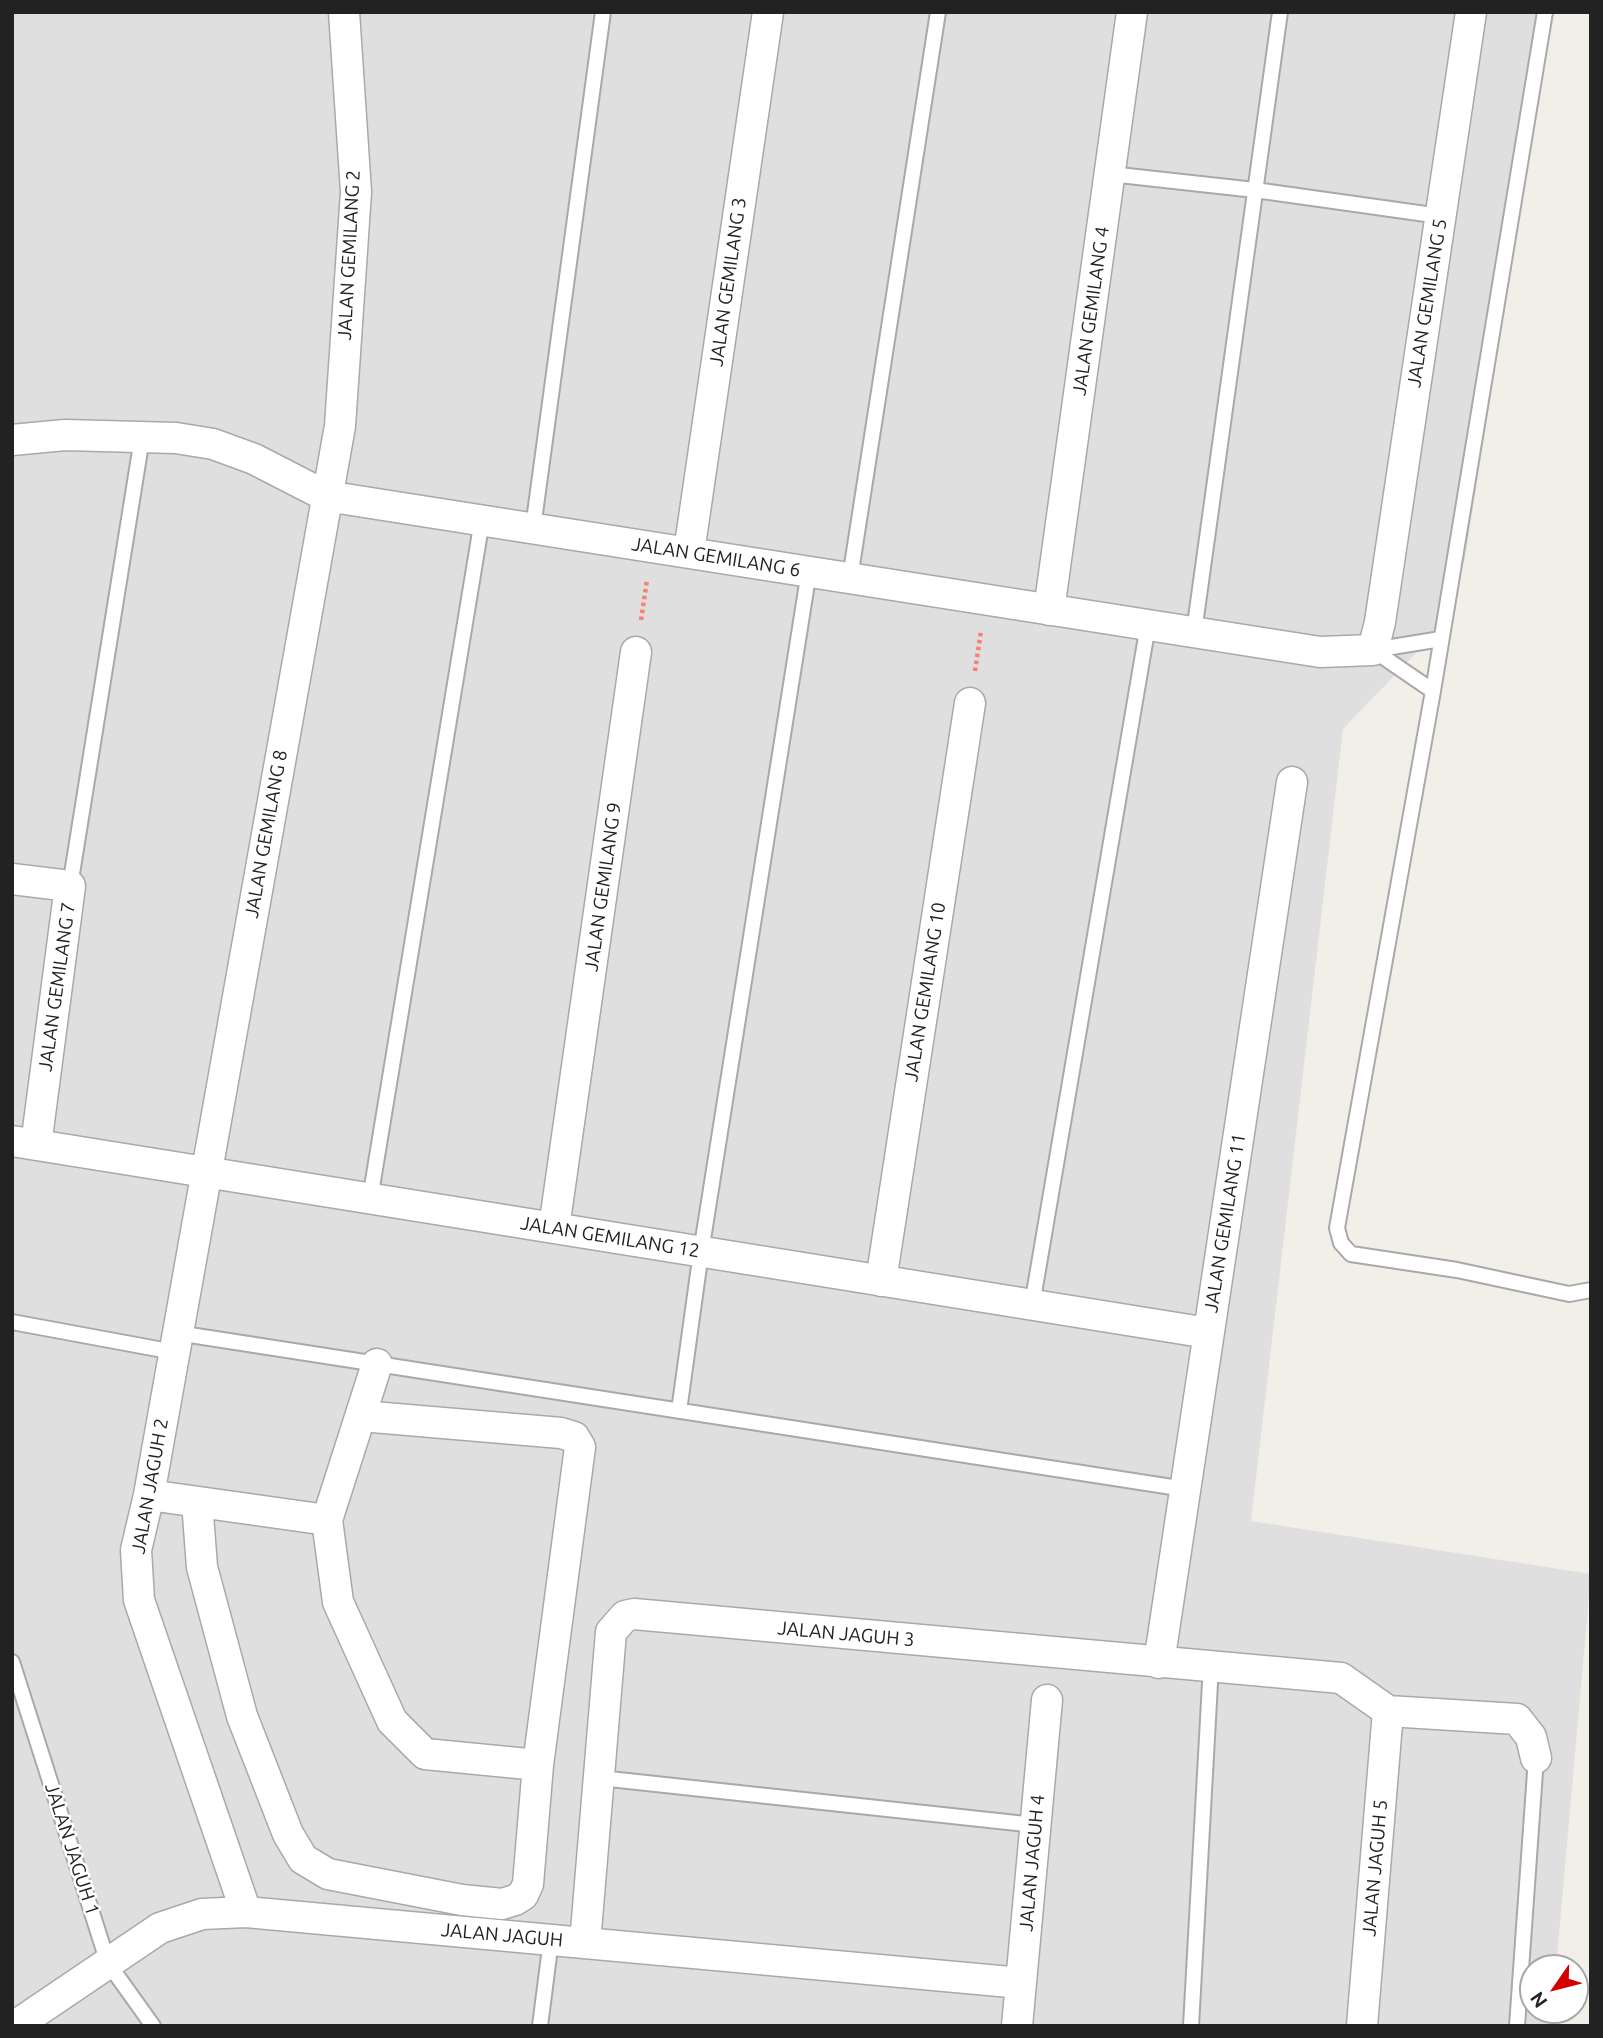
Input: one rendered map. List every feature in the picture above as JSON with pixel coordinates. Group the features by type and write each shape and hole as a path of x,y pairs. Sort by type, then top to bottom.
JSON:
{"street":[{"name":"JALAN GEMILANG 2","path":"326,496 340,426 356,192 344,12"},
{"name":"JALAN GEMILANG 3","path":"689,552 768,12"},
{"name":"JALAN GEMILANG 4","path":"1049,610 1132,12"},
{"name":"JALAN GEMILANG 5","path":"1373,650 1380,622 1382,594 1471,12"},
{"name":"JALAN GEMILANG 6","path":"12,440 65,435 176,438 213,444 254,460 326,496 1320,652 1373,650"},
{"name":"JALAN GEMILANG 8","path":"205,1172 326,496"},
{"name":"JALAN GEMILANG 9","path":"554,1228 636,652"},
{"name":"JALAN GEMILANG 10","path":"881,1281 970,703"},
{"name":"JALAN GEMILANG 11","path":"1158,1663 1292,782"},
{"name":"JALAN GEMILANG 7","path":"12,879 70,886 24,1143"},
{"name":"JALAN GEMILANG 12","path":"24,1143 1208,1333"},
{"name":"JALAN JAGUH 2","path":"205,1172 149,1495 136,1550 139,1600 247,1912"},
{"path":"361,1416 561,1433 574,1437 580,1447 538,1765 425,1754 392,1721 338,1602 327,1520 377,1364"},
{"path":"149,1495 327,1520"},
{"name":"JALAN JAGUH","path":"197,1502 202,1567 242,1716 288,1834 303,1859 328,1874 462,1900 502,1904 523,1895 528,1884 538,1765"},
{"name":"JALAN JAGUH 3","path":"585,1943 611,1632 618,1623 634,1614 1341,1678 1388,1711"},
{"name":"JALAN JAGUH 4","path":"1017,2026 1047,1700"},
{"path":"1388,1711 1517,1719 1531,1737 1536,1758"},
{"name":"JALAN JAGUH 5","path":"1362,2026 1388,1711"},
{"name":"JALAN JAGUH","path":"15,2026 160,1928 202,1914 247,1912 1021,1983"}],"lane":[{"path":"533,528 603,12"},
{"path":"850,578 939,12"},
{"path":"1194,632 1280,12"},
{"path":"1545,12 1433,691 1337,1228 1341,1242 1351,1254 1457,1270 1569,1294 1591,1290"},
{"path":"1110,174 1255,190 1440,216"},
{"path":"70,886 142,438"},
{"path":"370,1199 482,520"},
{"path":"679,1411 701,1252 809,571"},
{"path":"1032,1305 1148,625"},
{"path":"1373,650 1441,639"},
{"path":"1373,650 1433,691"},
{"path":"12,1322 176,1343 377,1364 1185,1489"},
{"name":"JALAN JAGUH 1","path":"12,1661 108,1963 153,2026"},
{"path":"1191,2026 1211,1665"},
{"path":"1517,2026 1536,1758"},
{"path":"600,1778 1035,1825"},
{"path":"540,2026 551,1940"}],"path":[{"path":"636,652 651,547"},
{"path":"970,703 986,599"}],"shaded area":[{"path":"12,12 1551,12 1465,559 1440,628 1343,729 1251,1521 1591,1574 1557,1954 1519,1954 1519,2024 1551,2026 12,2026"}]}
